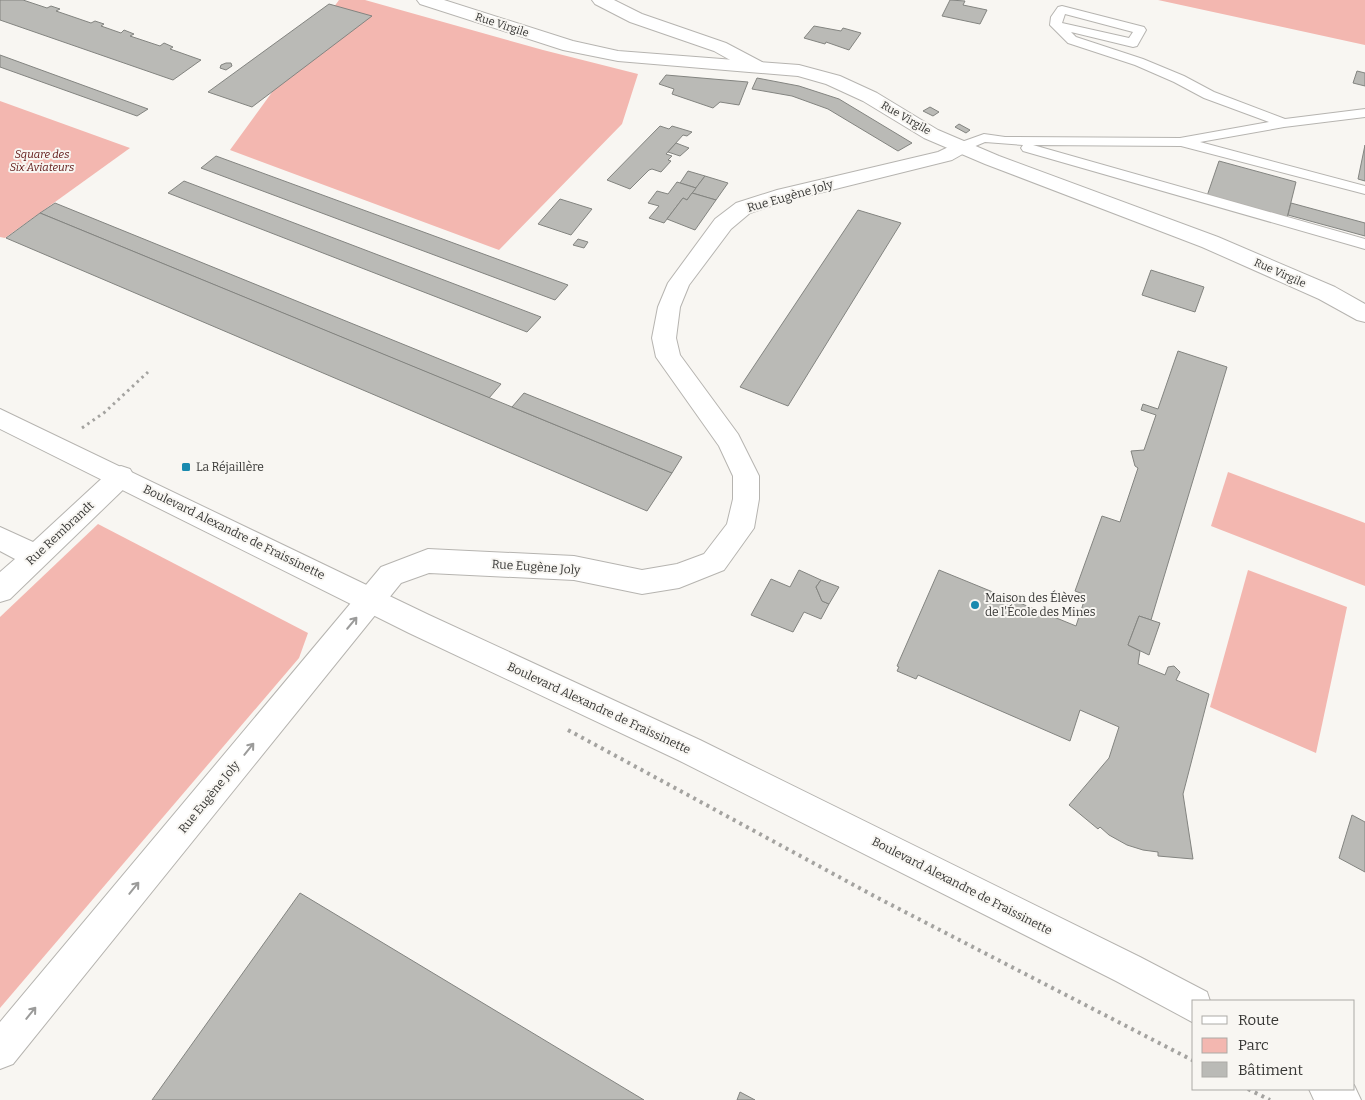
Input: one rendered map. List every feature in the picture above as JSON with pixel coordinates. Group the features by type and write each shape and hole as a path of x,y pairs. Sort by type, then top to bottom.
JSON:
{"street":[{"name":"Rue Virgile","path":"426,0 569,46 618,56 755,66 799,71 833,80 870,97 931,134 992,160 1210,242 1327,294 1365,314"},
{"path":"601,0 636,18 720,48 755,66"},
{"name":"Rue Eugène Joly","path":"0,1051 391,575 428,561 574,568 642,582 679,576 714,562 740,528 746,498 746,476 729,442 668,357 664,338 669,307 679,283 723,224 743,208 777,197 945,156 961,147"},
{"name":"Boulevard Alexandre de Fraissinette","path":"0,418 370,599 688,750 1119,965 1192,1004"},
{"name":"Rue Rembrandt","path":"0,590 121,476"},
{"path":"0,538 35,556"},
{"path":"1329,1090 1342,1100"}],"lane":[{"path":"1062,10 1140,30 1133,43 1056,25 1057,17 1062,10"},
{"path":"1056,25 1072,40 1139,62 1179,79 1209,95 1284,123"},
{"path":"961,147 984,138 1005,141 1180,142 1284,123 1365,113"},
{"path":"1005,141 1365,244"},
{"path":"1180,142 1365,190"}],"path":[{"path":"105,412 148,372"},
{"path":"560,726 876,897 1192,1060"},
{"path":"1250,1090 1270,1100"}],"green space":[{"path":"339,0 365,0 543,50 638,74 622,124 499,250 230,150"},
{"path":"1158,0 1365,0 1365,45"},
{"name":"Square des Six Aviateurs","path":"0,101 130,148 5,238 0,237"},
{"path":"1228,472 1365,523 1365,586 1211,526"},
{"path":"98,524 308,633 299,658 0,1008 0,617"},
{"path":"1248,570 1347,607 1316,753 1210,707"}],"building":[{"path":"0,0 23,0 47,8 51,6 60,9 56,11 91,23 95,21 104,24 101,26 121,33 124,30 134,34 130,36 160,46 164,43 173,47 170,49 201,60 173,80 0,20"},
{"path":"950,0 965,1 963,5 987,10 980,24 942,16"},
{"path":"329,4 372,16 252,107 208,92"},
{"path":"814,26 841,31 843,28 861,33 849,50 826,42 825,44 804,38"},
{"path":"0,55 148,109 137,116 0,67"},
{"path":"231,63 232,66 226,70 220,68 221,65"},
{"path":"1357,71 1365,73 1365,86 1353,83"},
{"path":"666,75 748,82 739,105 720,102 713,108 672,94 674,89 659,84"},
{"path":"757,78 799,86 839,99 912,143 898,151 828,109 792,96 752,89"},
{"path":"930,107 939,112 933,116 923,111"},
{"path":"959,124 970,130 966,133 955,127"},
{"path":"660,126 669,129 672,126 692,132 687,136 683,135 666,154 672,156 668,160 671,161 661,172 649,170 630,189 607,180"},
{"path":"676,143 689,148 680,156 668,152"},
{"path":"1365,145 1365,181 1358,179"},
{"path":"216,156 568,285 555,300 201,168"},
{"path":"1219,161 1296,182 1287,218 1207,196"},
{"path":"688,171 705,176 696,188 680,183"},
{"path":"705,176 728,183 716,200 692,193"},
{"path":"184,181 541,317 527,332 168,193"},
{"path":"677,182 696,188 687,200 683,198 664,223 649,218 659,206 648,203 657,191 668,194"},
{"path":"692,193 716,200 695,230 667,219 683,198 687,200"},
{"path":"560,199 592,209 571,235 538,224"},
{"path":"55,203 501,384 489,398 40,213"},
{"path":"1291,203 1365,223 1365,236 1288,215"},
{"path":"858,210 901,223 788,406 740,387"},
{"path":"40,213 672,473 647,511 6,238"},
{"path":"578,239 588,242 584,248 573,245"},
{"path":"1151,270 1204,287 1195,312 1142,295"},
{"name":"Maison des Élèves de l'École des Mines","path":"1178,351 1227,367 1151,620 1139,616 1128,645 1140,651 1138,664 1165,675 1168,667 1174,666 1180,672 1176,680 1209,694 1183,794 1193,859 1158,856 1158,852 1127,845 1109,835 1100,827 1098,829 1069,805 1109,758 1119,727 1080,710 1070,741 918,675 916,679 897,671 899,667 897,666 939,570 1076,626 1086,595 1075,591 1102,516 1120,522 1138,468 1135,466 1131,451 1144,450 1156,415 1141,410 1143,404 1158,409"},
{"path":"524,393 682,457 672,473 512,407"},
{"path":"799,570 821,580 816,587 822,601 829,604 821,619 804,612 793,632 751,615 771,579 790,587"},
{"path":"821,580 839,587 829,604 822,601 816,587"},
{"path":"1139,616 1160,623 1149,655 1128,645"},
{"path":"1352,815 1365,822 1365,872 1339,858"},
{"path":"300,893 644,1100 152,1100"},
{"path":"740,1092 755,1100 737,1100"}],"place":[{"name":"La Réjaillère","path":"186,467"},
{"name":"Maison des Élèves de l'École des Mines","path":"975,605"}]}
